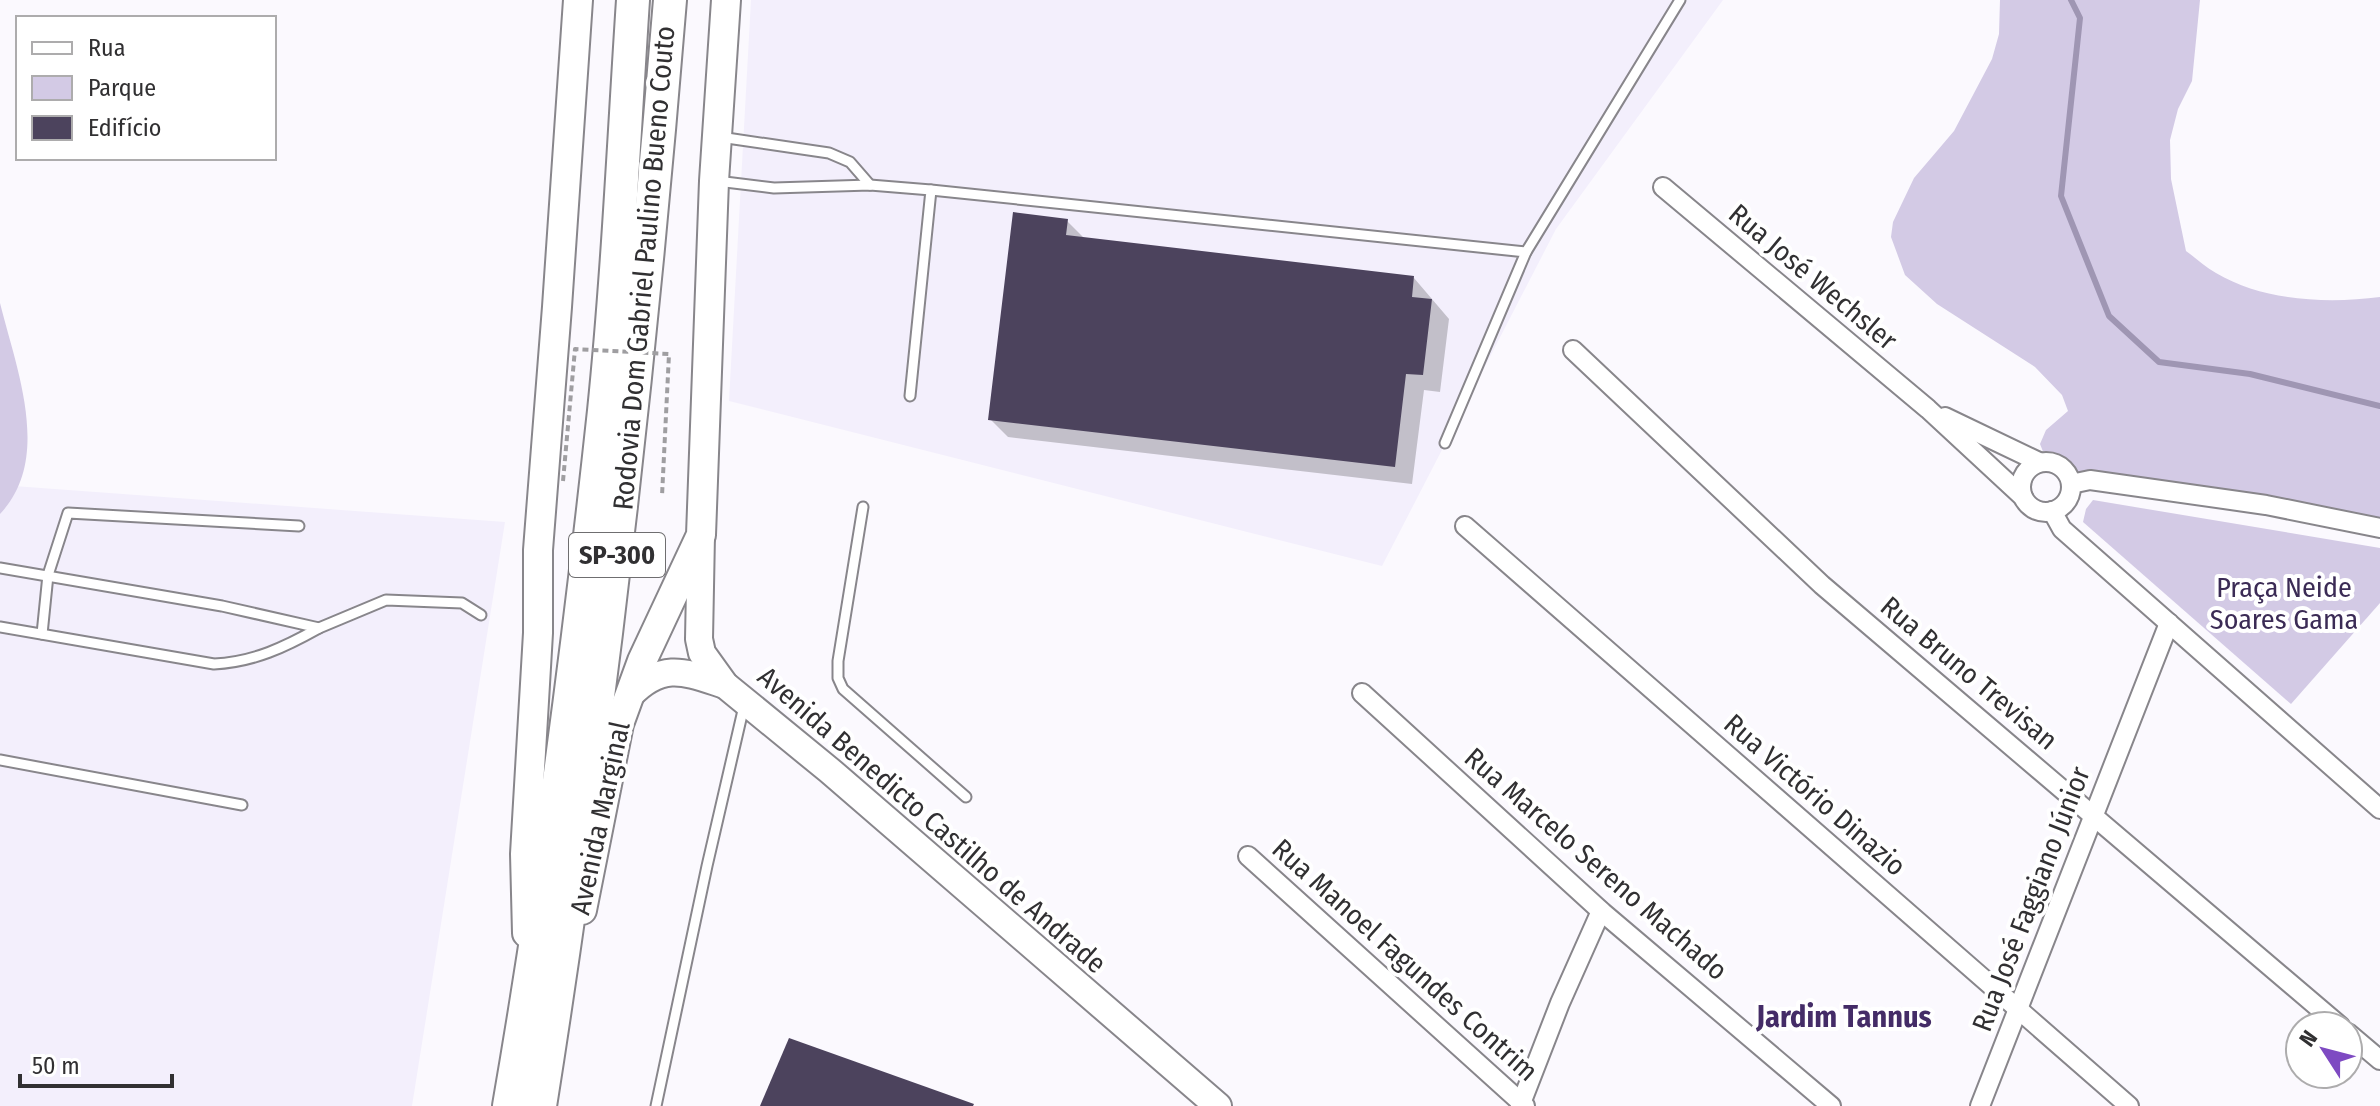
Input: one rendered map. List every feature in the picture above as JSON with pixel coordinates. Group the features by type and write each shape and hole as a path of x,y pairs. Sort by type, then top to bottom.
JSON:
{"highway":[{"name":"Rodovia Dom Gabriel Paulino Bueno Couto","path":"509,1106 529,993 567,731 604,408 633,0"},
{"name":"Rodovia Dom Gabriel Paulino Bueno Couto","path":"540,1106 616,568 654,198 670,0"}],"main road":[{"path":"529,993 525,854 538,633 538,550 578,0"},
{"path":"701,535 714,181 726,0"},
{"name":"Avenida Marginal","path":"561,972 584,904 619,724 642,661 701,535"},
{"name":"Avenida Benedicto Castilho de Andrade","path":"701,535 699,639 702,653 725,685 829,770 1218,1106"},
{"path":"630,695 653,676 672,671 687,672 725,685"}],"street":[{"name":"Rua José Wechsler","path":"1663,187 1928,409 2023,497"},
{"name":"Rua Bruno Trevisan","path":"1573,350 1822,585 2321,1010"},
{"name":"Rua José Wechsler","path":"1928,409 2039,462"},
{"path":"2039,462 2057,464 2069,476 2071,484 2066,501 2052,511 2035,509 2023,497 2021,480 2031,465 2039,462"},
{"path":"2071,484 2090,480 2266,505 2380,528"},
{"path":"2052,511 2062,529 2380,809"},
{"name":"Rua Victório Dinazio","path":"1465,526 2129,1106"},
{"name":"Rua José Faggiano Júnior","path":"1980,1106 2092,813 2169,623"},
{"name":"Rua Marcelo Sereno Machado","path":"1362,693 1601,911 1831,1106"},
{"name":"Rua Manoel Fagundes Contrim","path":"1248,856 1522,1105"},
{"path":"1522,1105 1560,1003 1601,911"},
{"path":"2364,1046 2380,1060"}],"lane":[{"path":"1445,443 1526,252 1680,0"},
{"path":"717,136 829,153 850,162 870,185"},
{"path":"714,181 774,188 870,185 931,190 1526,252"},
{"path":"910,396 931,190"},
{"path":"863,507 838,661 838,678 843,689 966,797"},
{"path":"42,634 48,575 68,513 299,526"},
{"path":"0,568 222,606 319,628"},
{"path":"0,627 214,664 245,661 278,650 319,628 386,600 462,603 481,615"},
{"path":"656,1106 745,703"},
{"path":"0,760 242,805"}],"path":[{"path":"563,481 575,349 669,354 662,496"}],"shaded area":[{"path":"751,0 1723,0 1556,229 1382,566 729,401"},
{"path":"0,485 505,522 412,1106 0,1106"}],"green space":[{"path":"2000,0 2200,0 2192,81 2178,109 2170,140 2171,179 2186,251 2212,271 2234,282 2275,295 2317,300 2380,297 2380,536 2258,493 2189,495 2063,475 2048,464 2040,444 2046,430 2068,411 2062,395 2035,367 1937,304 1905,275 1891,237 1893,222 1914,178 1954,131 1992,59 1999,34"},
{"path":"0,303 21,384 28,440 25,467 16,492 0,514"},
{"name":"Praça Neide Soares Gama","path":"2093,500 2380,548 2380,603 2291,704 2083,522 2086,509"}],"building":[{"path":"1013,212 1068,219 1066,235 1414,276 1412,297 1432,299 1423,375 1406,374 1395,467 988,420"},
{"path":"789,1038 974,1104 760,1106"}],"waterway":[{"path":"2071,0 2080,18 2061,196 2109,316 2159,362 2250,374 2380,406"}],"district":[{"name":"Jardim Tannus","path":"1844,1017"}]}
